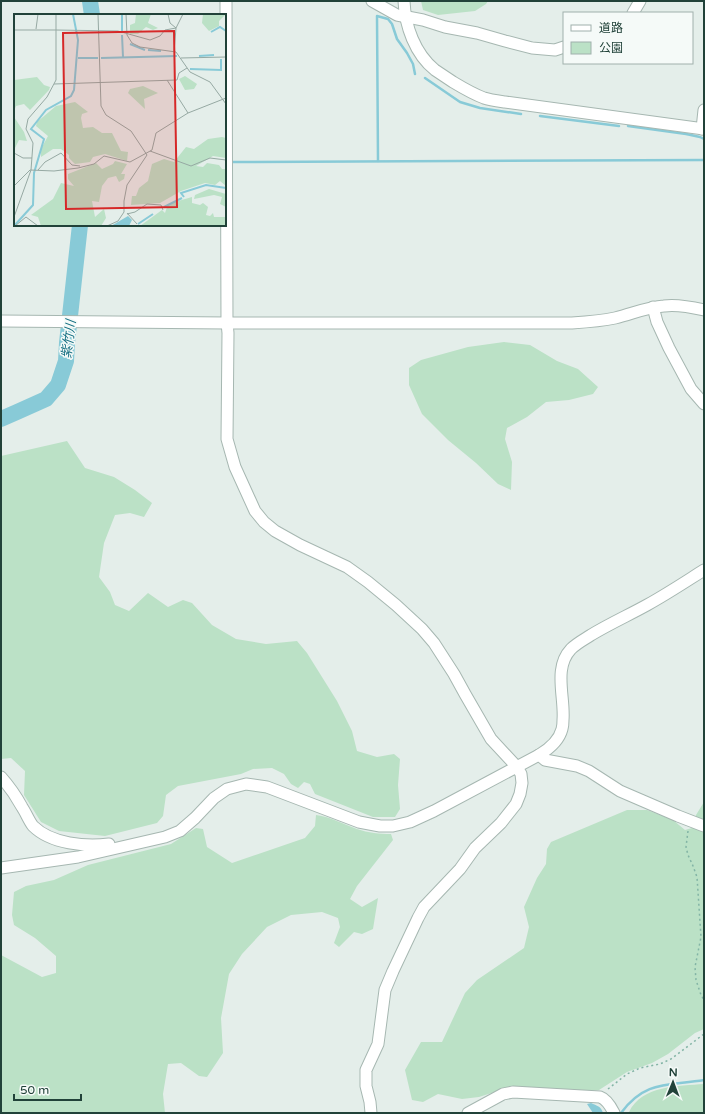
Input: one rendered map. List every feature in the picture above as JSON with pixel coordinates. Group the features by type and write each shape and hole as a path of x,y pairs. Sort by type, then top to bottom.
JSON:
{"street":[{"path":"226,1 228,333 227,439 235,467 255,511 264,522 300,545 347,567 385,596 422,629 434,643 454,674 464,694 491,739 517,767 521,774 522,783 516,804 501,823 475,848 460,870 424,907 393,971 385,990 378,1044 366,1070 366,1086 371,1113"},
{"path":"372,1 393,13 455,30 477,32 532,48 555,50 563,48"},
{"path":"404,1 405,17 414,44 421,55 434,69 473,94 485,98 590,114 703,129 704,110"},
{"path":"634,12 640,1"},
{"path":"1,321 227,323 572,323 596,322 616,318 642,309 653,307 679,305 704,310"},
{"path":"653,307 657,322 669,348 691,389 704,404"},
{"path":"1,868 78,856 165,837 180,831 214,798 227,789 246,784 267,787 359,822 387,826 410,822 434,811 550,748 557,739 562,728 564,713 561,671 565,659 571,649 593,634 654,601 704,570"},
{"path":"539,755 545,760 577,766 589,771 620,791 704,826"},
{"path":"1,777 17,798 33,825 45,835 71,843 86,845 113,843 119,848"},
{"path":"468,1113 503,1094 513,1092 600,1097 603,1098 612,1108 614,1113"}],"path":[{"path":"690,821 686,847 697,877 701,937 696,968 696,980 704,1000"},
{"path":"600,1097 627,1074 640,1068 660,1064 671,1059 704,1034"}],"green space":[{"path":"421,1 488,1 475,11 438,15 423,10"},
{"path":"504,342 530,345 557,361 578,369 598,387 593,394 569,400 546,402 527,417 507,428 505,439 512,462 511,490 498,484 476,463 448,440 422,414 409,385 409,368 421,360 468,347"},
{"path":"67,441 85,468 114,477 152,503 144,517 130,513 115,515 104,543 99,577 110,592 115,605 129,611 148,593 168,607 183,600 192,603 212,625 236,639 266,644 297,641 307,653 337,701 352,731 357,751 377,757 394,754 400,759 398,785 400,809 395,817 373,817 315,794 310,784 304,782 298,788 291,784 284,774 272,768 253,769 241,774 178,786 166,795 163,816 157,823 105,836 59,831 41,822 24,795 25,771 11,758 1,759 1,456"},
{"path":"704,802 704,1029 695,1033 668,1054 652,1063 627,1072 599,1090 586,1091 507,1088 479,1097 462,1099 438,1094 423,1102 412,1100 405,1070 421,1042 442,1042 465,993 477,980 524,948 529,927 524,907 537,878 546,864 547,849 551,842 627,810 647,810 673,820 685,830 692,828 696,815"},
{"path":"316,815 332,819 357,829 391,834 393,840 357,886 350,899 362,907 378,898 373,929 362,934 354,932 339,947 334,943 340,927 338,918 322,912 291,915 267,927 242,954 229,974 221,1018 223,1053 207,1077 199,1076 181,1063 168,1064 163,1094 165,1113 1,1113 1,955 42,977 56,973 56,956 35,938 14,925 12,915 14,892 26,886 54,880 88,865 171,844 196,828 203,829 207,847 232,863 305,838 315,826"},
{"path":"704,1084 704,1113 629,1112 635,1103 652,1092 673,1087"}],"water":[{"path":"591,1103 600,1108 603,1113 593,1113 587,1104"}],"waterway":[{"name":"紫竹川","path":"90,1 92,14"},
{"path":"378,161 377,16 388,19 392,24 397,39 413,64 415,74"},
{"path":"425,78 460,102 480,108 521,114"},
{"path":"540,116 619,126"},
{"path":"628,126 686,134 704,139"},
{"path":"233,162 704,160"},
{"name":"紫竹川","path":"1,419 46,399 58,385 66,361 80,226"},
{"path":"621,1113 630,1102 639,1095 658,1086 704,1080"}]}
